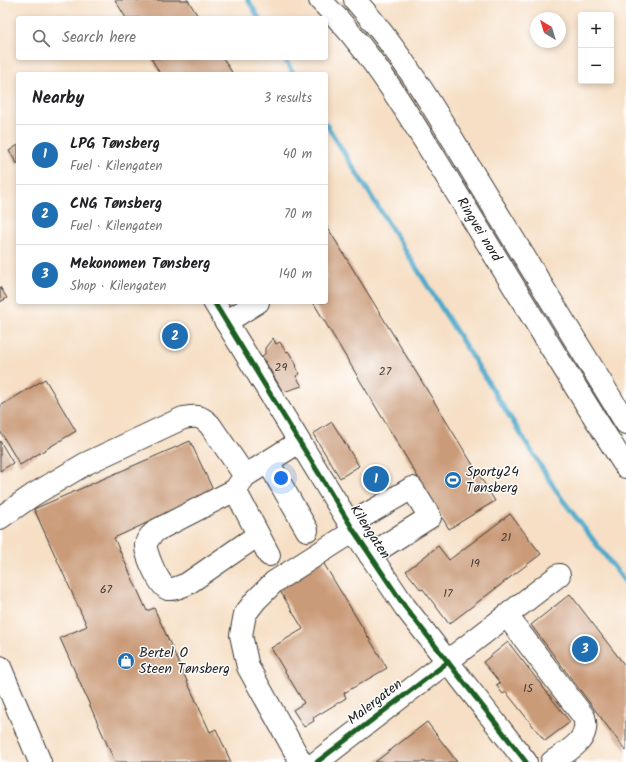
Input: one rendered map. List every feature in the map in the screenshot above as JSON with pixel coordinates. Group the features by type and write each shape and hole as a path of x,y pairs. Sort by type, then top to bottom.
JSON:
{"main road":[{"name":"Ringvei nord","path":"320,0 364,50 413,123 626,467"},
{"name":"Ringvei nord","path":"355,0 372,19 400,57 434,109 626,423"},
{"name":"Kilengaten","path":"215,304 352,527 405,607 526,762"},
{"path":"226,322 255,304"},
{"path":"0,518 32,495 85,464 183,418 195,416 203,418 210,425 240,483 258,535 269,555"},
{"path":"258,535 187,584 176,589 167,589 162,584 146,554 146,544 149,537 158,530 240,483 268,462 300,442"},
{"path":"268,462 308,530"},
{"path":"301,762 248,667 241,635 245,614 256,600 274,582 352,527 412,488 430,517 370,555"},
{"name":"Malergaten","path":"317,762 559,575"},
{"path":"507,616 584,717 586,731 584,736 552,762"},
{"path":"2,676 40,762"}],"building":[{"path":"115,0 188,0 198,16 125,16"},
{"path":"152,60 224,60 232,72 159,72"},
{"path":"16,146 16,162 9,151"},
{"path":"328,228 495,501 449,529 314,304 328,304"},
{"path":"0,287 7,298 0,302"},
{"path":"273,338 276,344 280,342 286,352 288,351 297,366 296,367 300,374 296,376 302,386 283,392 262,356 265,354 265,348"},
{"path":"45,379 76,431 20,465 0,431 0,406"},
{"path":"332,422 359,466 340,478 313,434"},
{"path":"0,441 13,463 0,471"},
{"path":"190,441 214,492 114,538 147,611 154,608 210,732 216,729 231,762 115,762 60,638 87,626 34,509"},
{"path":"510,514 541,554 449,624 423,589 421,590 406,571 438,546 449,560"},
{"path":"321,559 387,668 344,693 346,698 313,718 314,721 304,727 293,710 304,703 271,648 303,629 277,586"},
{"path":"570,594 626,667 626,751 531,625"},
{"path":"508,642 570,722 545,741 506,692 503,694 496,685 500,683 483,662"},
{"path":"427,722 457,762 375,762"}],"waterway":[{"path":"248,0 258,16"},
{"path":"285,60 293,72"},
{"path":"328,127 559,495 626,583"}],"cycle path":[{"path":"215,304 354,531 405,607 526,762"},
{"path":"317,762 448,662"}],"place":[{"name":"CNG Tønsberg","path":"175,336"},
{"name":"LPG Tønsberg","path":"376,479"},
{"name":"Sporty24 Tønsberg","path":"453,480"},
{"name":"Mekonomen Tønsberg","path":"585,649"},
{"name":"Bertel O Steen Tønsberg","path":"126,661"}]}
